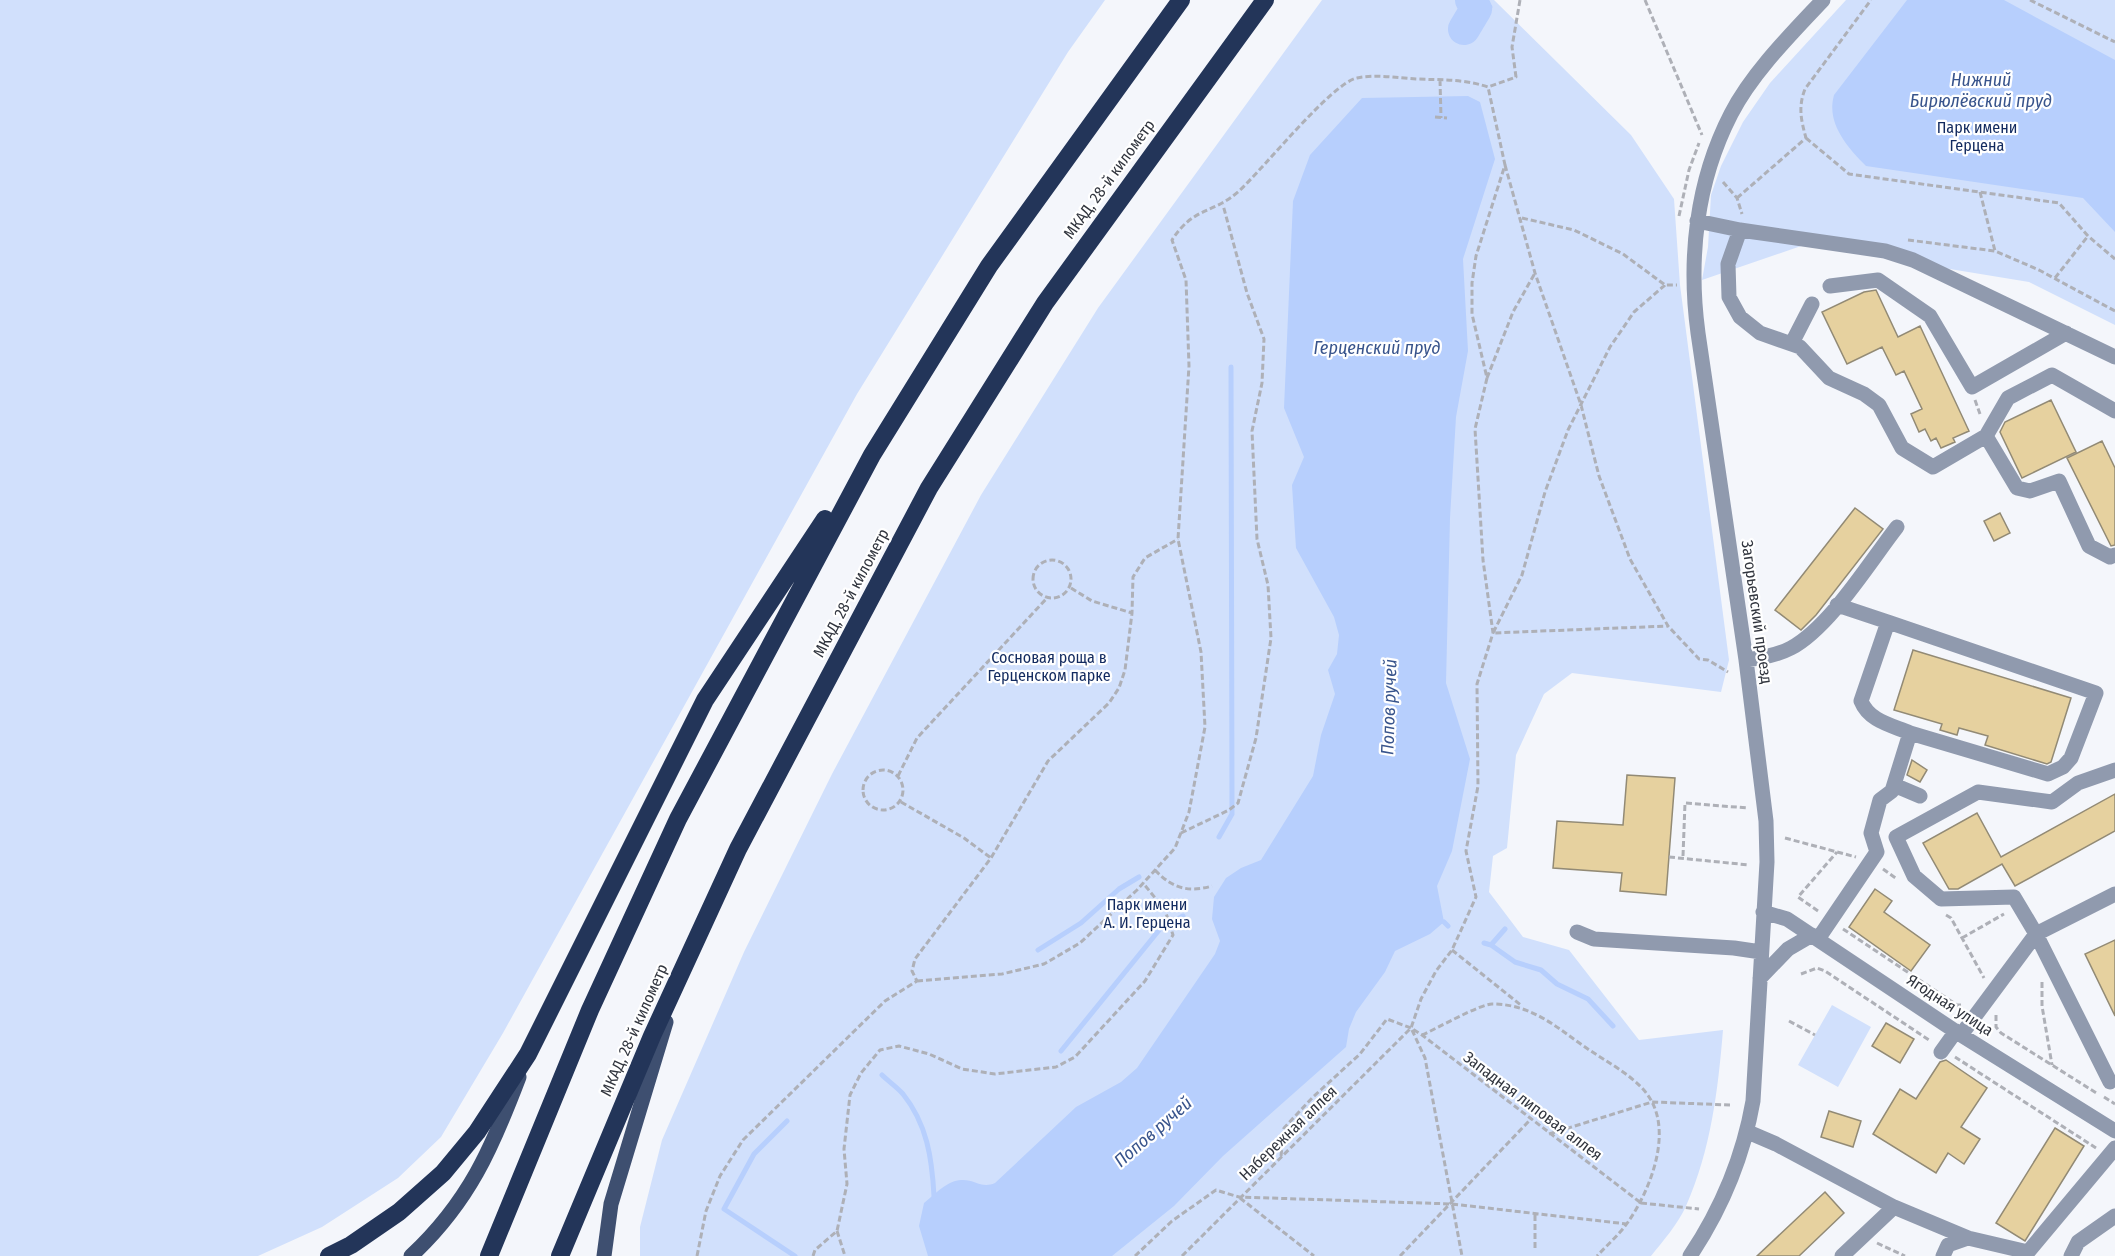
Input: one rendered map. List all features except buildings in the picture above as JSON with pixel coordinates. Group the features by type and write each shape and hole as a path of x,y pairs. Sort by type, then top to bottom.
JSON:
{"highway":[{"path":"329,1256 351,1245 399,1212 442,1173 477,1132 528,1054 705,700 989,266 1181,0"},
{"name":"МКАД, 28-й километр","path":"562,1256 574,1222 694,942 781,766 929,488 1045,303 1265,0"},
{"path":"489,1256 590,1010 678,819 872,455 929,360"}],"main road":[{"path":"604,1256 611,1204 653,1061 694,942"},
{"path":"411,1256 428,1240 467,1193 494,1144 528,1054"}],"street":[{"name":"Загорьевский проезд","path":"1690,1256 1724,1198 1748,1132 1753,1101 1766,821 1746,660 1695,308 1692,259 1697,221 1708,174 1730,115 1779,48 1824,0"},
{"path":"1697,221 1741,226 1885,251 1913,260 2115,357"},
{"path":"1741,226 1728,264 1729,297 1740,317 1760,333 1800,347 1829,378 1864,394 1879,405 1902,448 1933,467 1986,436 2008,398 2052,375 2115,411"},
{"path":"1830,286 1878,280 1930,316 1972,387 2066,333"},
{"path":"1792,344 1812,304"},
{"path":"1986,436 2017,488 2030,491 2059,481 2089,546 2110,557 2115,555"},
{"path":"1746,660 1789,649 1808,638 1837,605 1897,527"},
{"path":"1837,605 1888,622 2096,693 2071,758 2063,767 2048,774 1910,733 1876,719 1867,712 1861,701 1888,622"},
{"path":"1760,978 1788,949 1815,937 1831,921 1878,853 1871,833 1880,800 1892,791 1910,733"},
{"path":"2110,1082 2036,934 2014,897 1941,899 1914,876 1896,837 1978,792 2052,802 2078,783 2115,770"},
{"path":"1894,785 1920,796"},
{"path":"1942,1050 1995,990 2036,934 2115,894"},
{"name":"Ягодная улица","path":"1763,912 1787,919 1958,1033 2115,1131"},
{"path":"1577,932 1594,939 1734,948 1761,952"},
{"path":"1748,1132 1776,1144 1894,1207 1968,1238 2029,1254 2112,1152"},
{"path":"1842,1256 1894,1207"},
{"path":"2071,1256 2078,1242 2115,1216"},
{"path":"1943,1256 1948,1245 1968,1238"}],"path":[{"path":"697,1256 706,1211 720,1176 743,1140 877,1008 917,981 1002,974 1044,964 1080,943 1175,848 1190,812 1205,727 1202,652 1178,539 1189,366 1186,280 1172,240 1182,225 1200,211 1223,205 1261,170 1334,91 1355,78 1468,80 1488,87 1516,77 1512,47 1520,0"},
{"path":"1645,0 1702,135"},
{"path":"1871,0 1805,88 1800,100 1800,116 1806,138 1849,174 2059,203 2088,236 2115,259"},
{"path":"2030,0 2115,42"},
{"path":"1440,80 1441,118"},
{"path":"1488,87 1505,165 1522,218 1535,273 1581,405 1599,476 1630,559 1668,626 1699,659 1708,660 1728,672"},
{"path":"1435,117 1447,118"},
{"path":"1737,198 1806,138"},
{"path":"1487,378 1472,314 1472,283 1476,256 1505,165"},
{"path":"1717,177 1737,198 1742,210 1741,226"},
{"path":"1980,192 1995,251"},
{"path":"1181,833 1229,810 1238,802 1256,738 1271,638 1268,585 1257,539 1252,431 1262,383 1264,339 1246,294 1223,205"},
{"path":"1522,218 1574,230 1623,254 1665,285 1677,285"},
{"path":"2055,278 2088,236"},
{"path":"1904,240 1995,251 2055,278 2115,310"},
{"path":"1493,633 1483,560 1475,429 1487,378 1513,312 1535,273"},
{"path":"1462,1256 1425,1058 1411,1028 1421,999 1436,971 1452,950 1476,897 1466,851 1478,786 1477,684 1493,633 1522,575 1545,492 1568,430 1610,347 1634,312 1665,285"},
{"path":"1972,387 1986,436"},
{"path":"917,981 912,971 915,959 992,858 1048,761 1109,703 1119,688 1125,670 1132,613 1133,577 1145,558 1178,539"},
{"path":"1051,560 1066,565 1072,579 1070,588 1060,597 1047,598 1036,591 1033,575 1043,562 1051,560"},
{"path":"1070,588 1092,601 1132,613"},
{"path":"898,776 917,738 1047,598"},
{"path":"1493,633 1668,626"},
{"path":"891,771 898,776 904,788 901,801 887,811 879,810 866,801 863,792 864,784 875,772 891,771"},
{"path":"901,801 964,838 992,858"},
{"path":"1683,856 1685,803 1748,808"},
{"path":"1785,838 1837,852 1878,853 1898,880"},
{"path":"1837,852 1798,897 1957,1005 1966,1005"},
{"path":"1669,857 1683,856 1749,865"},
{"path":"1155,870 1172,886 1181,889 1200,889 1212,886"},
{"path":"845,1256 837,1231 847,1184 844,1149 849,1095 861,1073 880,1050 899,1046 929,1054 962,1069 995,1074 1056,1067 1075,1057 1145,981 1173,935 1165,910 1143,882"},
{"path":"1942,912 1951,918 1987,984 2005,998 1996,1009 1996,1027 2001,1033 2115,1104"},
{"path":"1962,938 2007,912"},
{"path":"1452,950 1524,1007 1551,1023 1640,1087 1652,1102 1657,1122 1658,1152 1641,1203 1627,1224 1597,1256"},
{"path":"1801,974 1816,968 1825,971 1942,1050 2112,1152"},
{"path":"2042,979 2042,1005 2052,1065"},
{"path":"1422,1035 1490,1004 1524,1007"},
{"path":"1281,1157 1284,1128 1313,1097 1360,1054 1387,1019 1411,1028"},
{"path":"1789,1021 1815,1035"},
{"name":"Западная липовая аллея","path":"1411,1028 1641,1203"},
{"name":"Набережная аллея","path":"1182,1256 1411,1028"},
{"path":"1549,1134 1652,1102 1730,1105"},
{"path":"1400,1256 1530,1120"},
{"path":"1135,1256 1172,1221 1216,1191 1239,1197 1452,1204 1627,1224"},
{"path":"1239,1197 1314,1256"},
{"path":"1641,1203 1699,1209"},
{"path":"1535,1213 1535,1248"},
{"path":"813,1256 815,1250 837,1231"},
{"path":"1863,1236 1905,1256"}],"green space":[{"path":"0,0 1105,0 1068,52 857,394 503,1033 441,1137 398,1178 322,1227 258,1256 0,1256"},
{"name":"Парк имени А. И. Герцена","path":"1322,0 1494,0 1631,135 1674,199 1680,285 1729,660 1721,692 1572,673 1544,694 1516,755 1507,848 1493,856 1489,892 1523,937 1569,950 1639,1040 1723,1030 1712,1120 1702,1163 1683,1213 1651,1256 640,1256 640,1227 662,1140 744,952 832,774 981,495 1098,308"},
{"name":"Парк имени Герцена","path":"1846,0 2115,0 2115,325 2029,282 1804,245 1702,280 1708,247 1711,195 1721,166 1743,122 1770,83"},
{"path":"1832,1005 1871,1027 1838,1087 1798,1065"}],"water":[{"name":"Нижний Бирюлёвский пруд","path":"1907,0 2004,0 2115,60 2115,232 2083,198 1866,166 1859,159 1845,143 1836,125 1832,105 1834,95"},
{"name":"Герценский пруд","path":"1468,96 1480,102 1495,159 1463,259 1468,351 1456,417 1450,518 1446,683 1470,759 1452,851 1437,886 1444,922 1430,934 1395,951 1385,972 1356,1012 1349,1029 1346,1047 1223,1156 1174,1206 1112,1256 928,1256 919,1226 924,1203 951,1182 966,1180 986,1185 995,1183 1076,1107 1121,1082 1137,1068 1215,954 1220,941 1212,919 1214,897 1226,878 1241,868 1261,860 1313,776 1321,735 1335,694 1328,670 1337,654 1339,635 1334,617 1296,548 1292,485 1304,457 1284,408 1293,201 1310,155 1362,98"}],"waterway":[{"name":"Попов ручей","path":"1464,29 1476,9 1471,0"},
{"path":"1476,9 1490,7"},
{"path":"1219,837 1232,814 1231,367"},
{"path":"1038,950 1081,923 1119,889 1139,877"},
{"path":"1061,1051 1160,929 1183,916"},
{"path":"1444,922 1448,926"},
{"path":"1484,943 1491,945 1505,929"},
{"path":"1491,945 1515,962 1541,970 1557,984 1588,999 1613,1026"},
{"path":"882,1075 903,1094 918,1117 930,1155 934,1196"},
{"path":"787,1121 754,1154 724,1209 795,1256"}],"park label":[{"name":"Сосновая роща в Герценском парке","path":"1049,666"}]}
